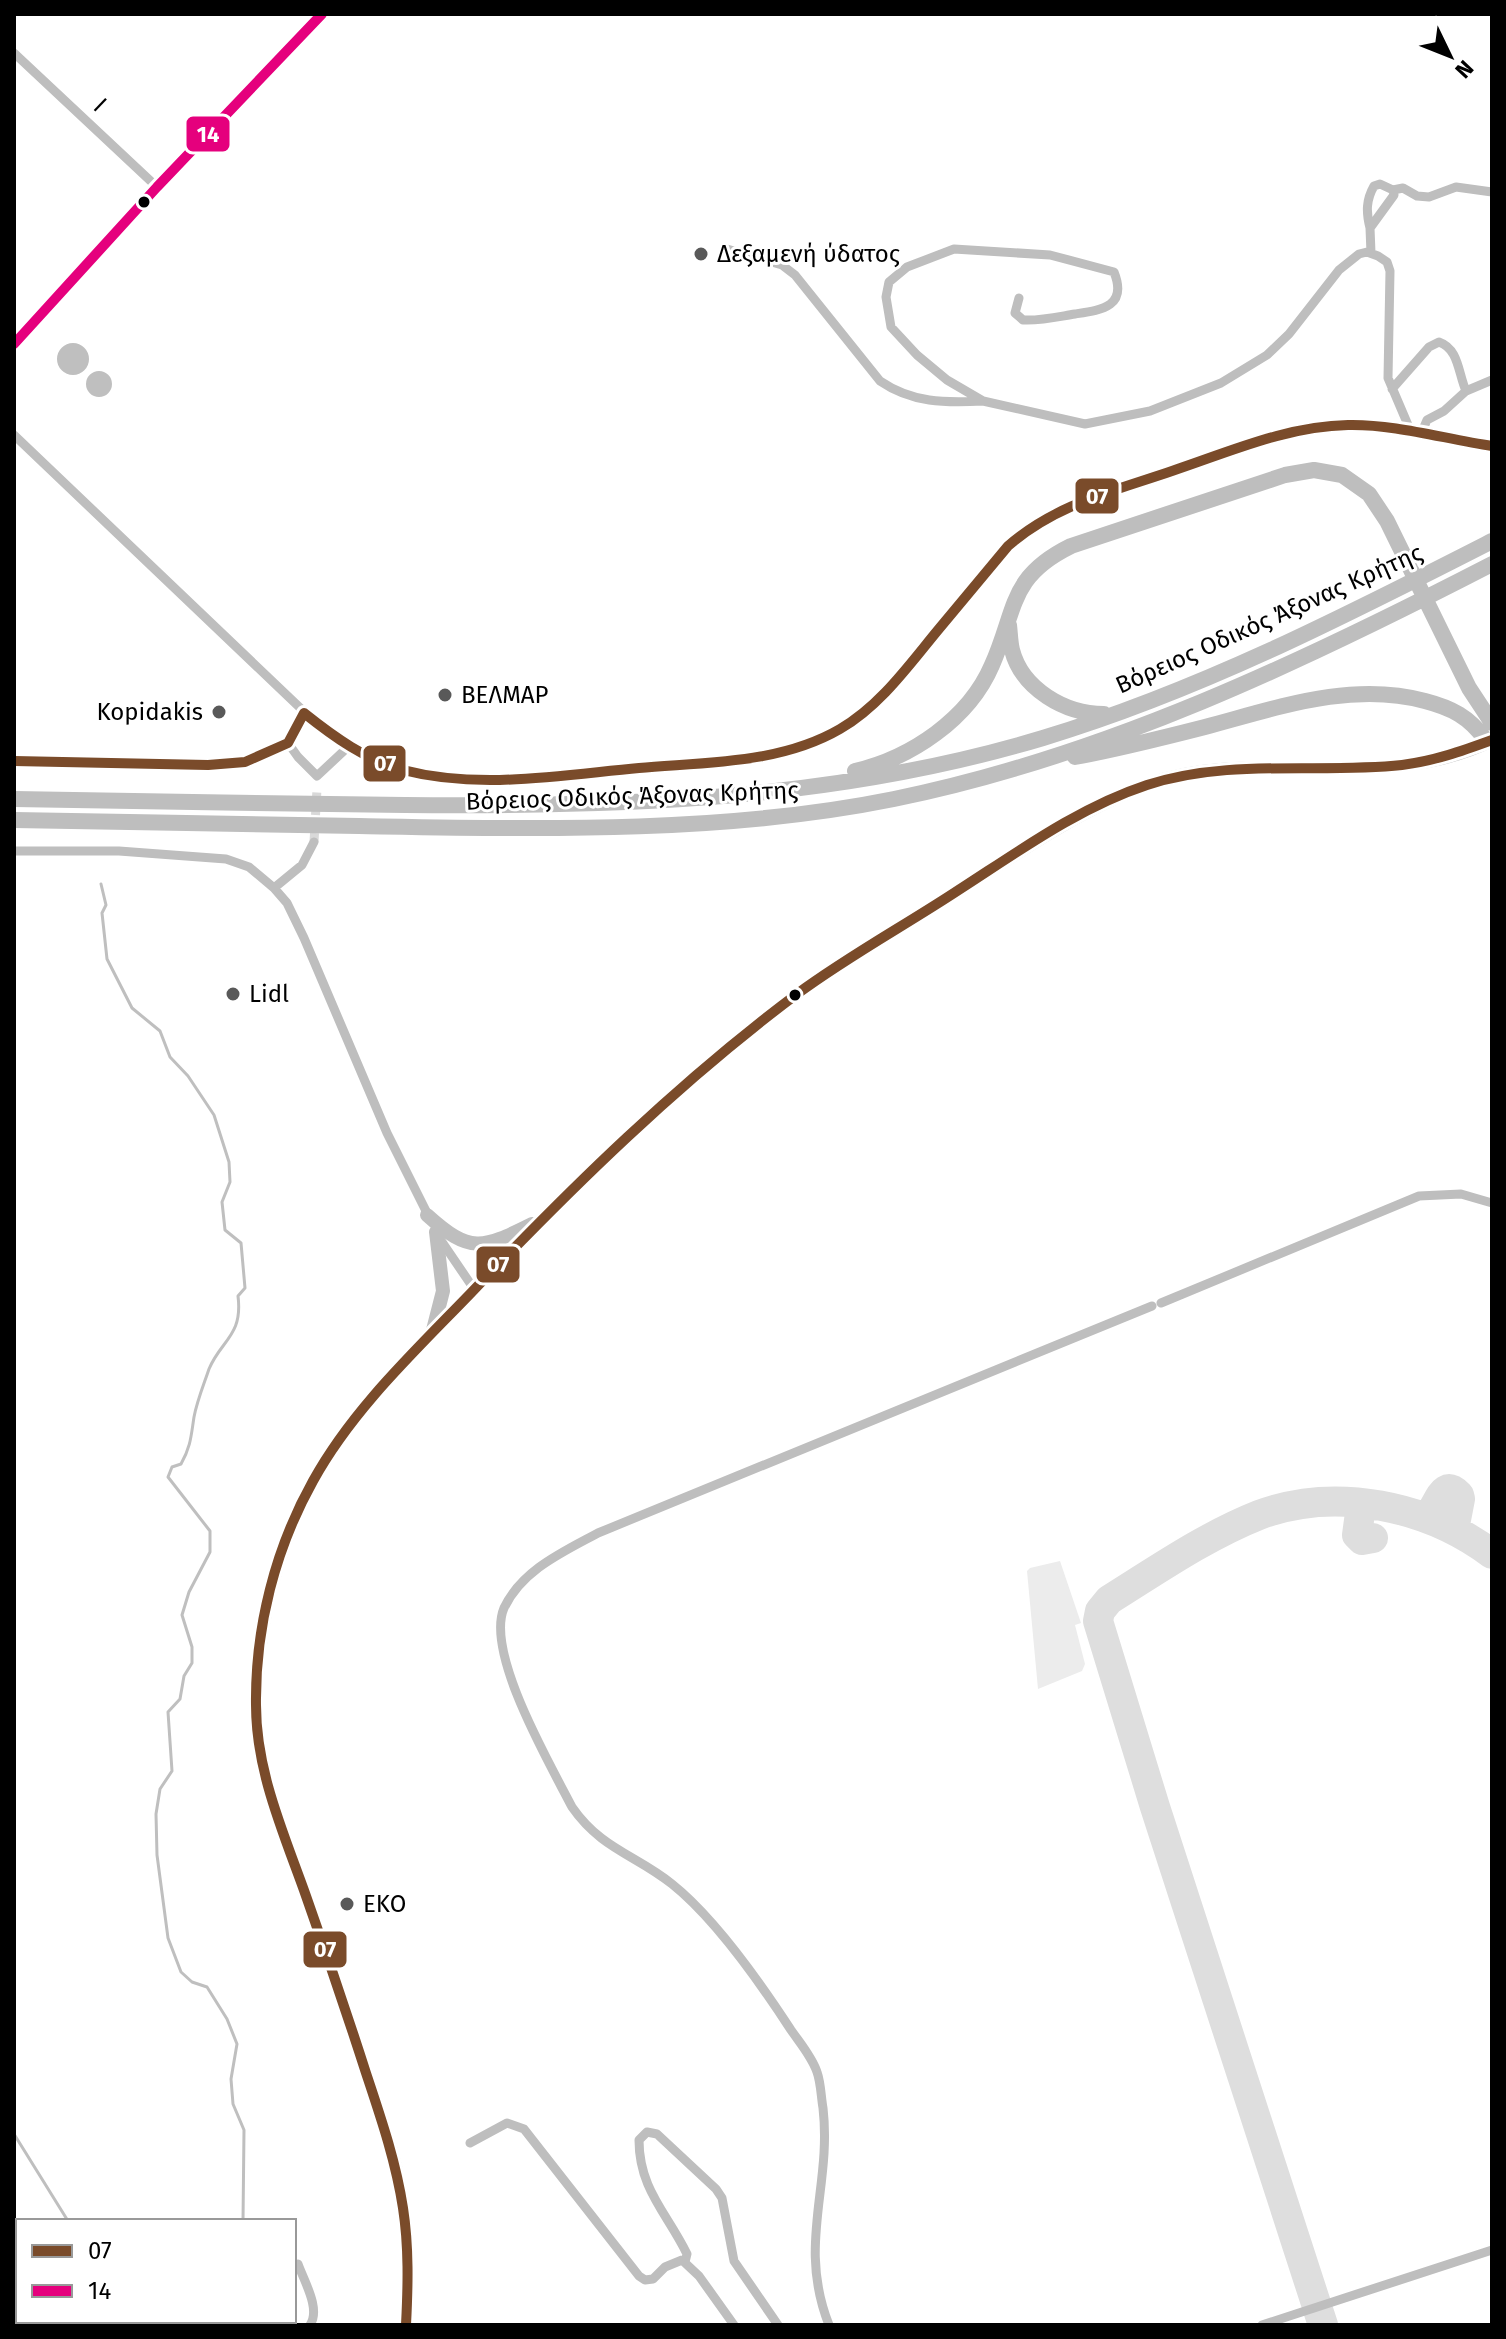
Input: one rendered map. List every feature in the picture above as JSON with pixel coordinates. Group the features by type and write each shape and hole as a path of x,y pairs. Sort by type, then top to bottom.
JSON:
{"highway":[{"path":"631,804 837,775 869,768 904,754 940,729 971,700 991,668 1015,599 1029,574 1047,558 1071,546 1270,480 1314,470 1342,475 1369,494 1394,534 1486,727"},
{"name":"Βόρειος Οδικός Άξονας Κρήτης","path":"14,799 483,806 631,804 792,790 890,774 1013,746 1119,713 1206,678 1492,541"},
{"name":"Βόρειος Οδικός Άξονας Κρήτης","path":"14,820 480,828 748,820 896,799 1018,768 1185,709 1292,664 1492,564"},
{"path":"1008,623 1013,652 1023,672 1039,689 1058,704 1078,711 1119,713"},
{"path":"1018,768 1126,747 1315,699 1354,694 1402,695 1448,709 1486,727"}],"main road":[{"path":"406,2325 407,2250 400,2190 380,2114 267,1775 256,1725 257,1658 263,1614 277,1563 312,1483 346,1430 474,1289 543,1219 684,1087 804,989 993,868 1108,802 1147,785 1186,776 1256,769 1405,767 1439,760 1486,727"},
{"path":"427,1215 450,1235 472,1244 497,1241 543,1219"},
{"path":"432,1334 443,1291 436,1232"}],"street":[{"path":"14,344 157,187 322,14"},
{"name":"Ι","path":"14,53 157,187"},
{"path":"1371,253 1366,211 1374,186 1380,184 1393,190 1403,188 1417,196 1429,197 1456,187 1492,192"},
{"path":"1370,228 1392,202 1393,190"},
{"path":"727,249 782,265 795,275 880,381 894,390 915,398 945,403 983,401 1085,424 1150,411 1221,383 1267,355 1289,334 1346,263 1359,254 1371,253 1384,259 1390,271 1387,369 1392,389 1416,433"},
{"path":"983,401 927,364 891,327 886,297 889,282 907,267 954,249 1050,255 1114,272 1118,284 1116,297 1103,311 1042,321 1023,320 1015,313 1019,298"},
{"path":"1392,389 1429,347 1439,342 1449,345 1453,351 1466,391"},
{"path":"1416,433 1427,420 1444,411 1466,391 1492,380"},
{"path":"14,435 304,713 348,747 375,760 416,773 520,779 746,757 797,748 840,729 881,697 1008,546 1024,532 1085,501 1238,448 1310,430 1363,425 1492,446"},
{"path":"14,761 228,764 258,758 288,743 304,713"},
{"path":"288,743 317,776 317,789"},
{"path":"317,776 348,747"},
{"path":"274,888 302,865 314,842"},
{"path":"14,851 119,851 226,859 249,867 274,888 287,903 304,938 382,1121 427,1215 454,1262 474,1289"},
{"path":"829,2325 818,2292 814,2258 816,2213 825,2157 824,2117 817,2072 761,1983 696,1906 669,1881 617,1850 583,1823 544,1751 505,1665 499,1627 504,1608 528,1576 550,1559 598,1533 1419,1196 1461,1194 1492,1203"},
{"path":"470,2143 500,2126 517,2125 533,2139 639,2276 645,2280 653,2279 673,2262 685,2262 699,2276 734,2325"},
{"path":"685,2262 687,2254 655,2204 639,2163 639,2140 647,2132 657,2134 716,2189 722,2198 734,2261 778,2325"},
{"path":"1262,2325 1492,2250"},
{"path":"298,2264 315,2311 310,2325"}],"shaded area":[{"path":"73,343 84,348 89,359 84,370 73,375 62,370 57,359 62,348"},
{"path":"99,371 108,375 112,384 108,393 99,397 90,393 86,384 90,375"},
{"path":"1060,1561 1081,1623 1075,1625 1085,1664 1082,1671 1038,1689 1027,1571"}],"waterway":[{"path":"101,884 106,905 102,913 107,959 132,1008 160,1031 170,1057 188,1076 214,1115 229,1162 230,1182 222,1202 225,1230 241,1243 245,1288 238,1296 237,1320 209,1369 184,1458 181,1464 172,1467 168,1477 210,1531 210,1552 189,1592 182,1615 192,1647 192,1663 184,1676 180,1699 168,1712 172,1771 160,1789 156,1814 157,1855 168,1938 181,1972 192,1982 207,1987 227,2019 237,2044 231,2079 233,2104 244,2130 243,2219"},
{"path":"14,2134 67,2219"}],"taxiway":[{"path":"1425,1517 1444,1492 1453,1490 1460,1499 1454,1530"},
{"path":"1323,2325 1155,1807 1098,1621 1100,1611 1109,1600 1201,1543 1239,1523 1288,1506 1350,1502 1410,1513 1467,1537 1492,1554"},
{"path":"1370,1504 1360,1513 1357,1535 1362,1540 1373,1538"}],"tunnel":[{"path":"314,842 317,789"}],"transit line":[{"name":"14","path":"14,344 157,187 322,14"},
{"name":"07","path":"14,761 208,765 245,762 288,743 304,713 339,739 376,760 403,770 462,779 551,777 768,755 817,740 855,720 905,671 1008,546 1046,519 1086,500 1258,441 1325,426 1384,427 1492,446"},
{"name":"07","path":"406,2325 406,2237 392,2157 273,1802 257,1730 259,1647 278,1561 313,1481 346,1430 406,1360 508,1254 627,1137 710,1063 816,980 1047,833 1121,795 1178,777 1242,769 1402,765 1459,752 1492,740"}],"place":[{"name":"Δεξαμενή ύδατος","path":"701,254"},
{"name":"ΒΕΛΜΑΡ","path":"445,695"},
{"name":"Kopidakis","path":"219,712"},
{"name":"Lidl","path":"233,994"},
{"name":"EKO","path":"347,1904"}]}
